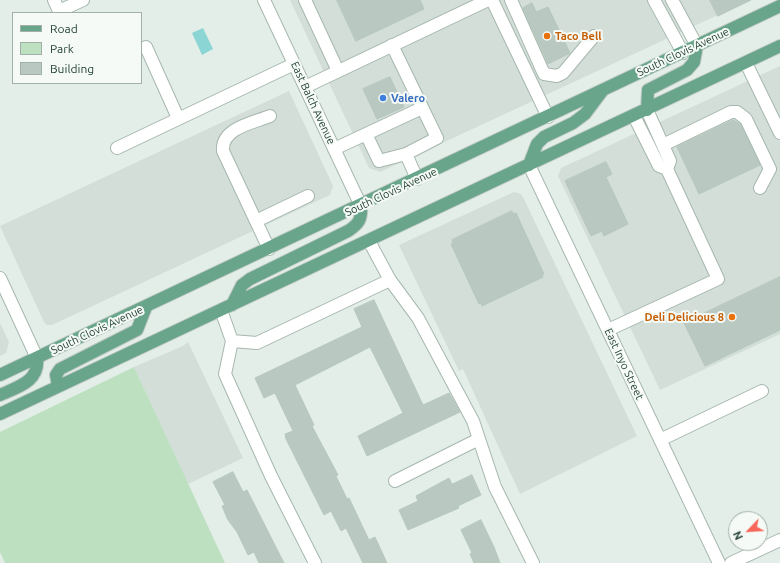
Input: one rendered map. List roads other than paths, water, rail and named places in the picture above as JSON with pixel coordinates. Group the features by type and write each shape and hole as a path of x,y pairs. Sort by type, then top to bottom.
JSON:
{"main road":[{"name":"South Clovis Avenue","path":"0,375 683,53 776,5"},
{"path":"646,110 648,90 687,70 694,62 697,46"},
{"path":"0,414 780,46"},
{"path":"529,165 537,144 544,137 574,123 585,114 604,89"},
{"path":"232,305 242,285 250,279 348,231 357,225 362,217 361,206"},
{"path":"58,386 56,375 60,369 137,330 146,306"},
{"path":"0,395 32,378 38,365 37,358"}],"street":[{"path":"54,0 59,12 83,0"},
{"name":"East Balch Avenue","path":"264,0 361,206"},
{"path":"305,0 338,71"},
{"path":"305,87 488,0"},
{"path":"492,0 548,117"},
{"path":"511,0 544,74 558,76 563,73 594,36"},
{"path":"654,0 683,53"},
{"path":"672,0 697,46"},
{"path":"366,134 379,161 406,154 437,138 392,45"},
{"path":"146,47 178,118"},
{"path":"746,62 780,134"},
{"path":"116,148 294,64"},
{"path":"334,149 422,108"},
{"path":"646,110 670,161 667,169"},
{"path":"663,145 731,112 737,112 746,119 770,169 760,188"},
{"path":"269,249 223,151 223,144 225,138 230,132 270,116"},
{"path":"608,330 718,279 667,169 659,166 634,116"},
{"path":"406,154 418,179"},
{"name":"East Inyo Street","path":"529,165 719,563"},
{"path":"256,221 308,196"},
{"path":"369,241 390,280 418,318 473,421 495,487 533,563"},
{"path":"0,278 37,358"},
{"path":"232,341 257,344 390,280"},
{"path":"221,310 232,341 225,374 271,476 315,563"},
{"path":"660,440 762,390"},
{"path":"395,481 479,439"},
{"path":"731,563 780,540"}],"water":[{"path":"203,28 213,49 202,55 192,33"}],"place":[{"name":"Taco Bell","path":"547,36"},
{"name":"Valero","path":"383,98"},
{"name":"Deli Delicious 8","path":"732,317"}]}
